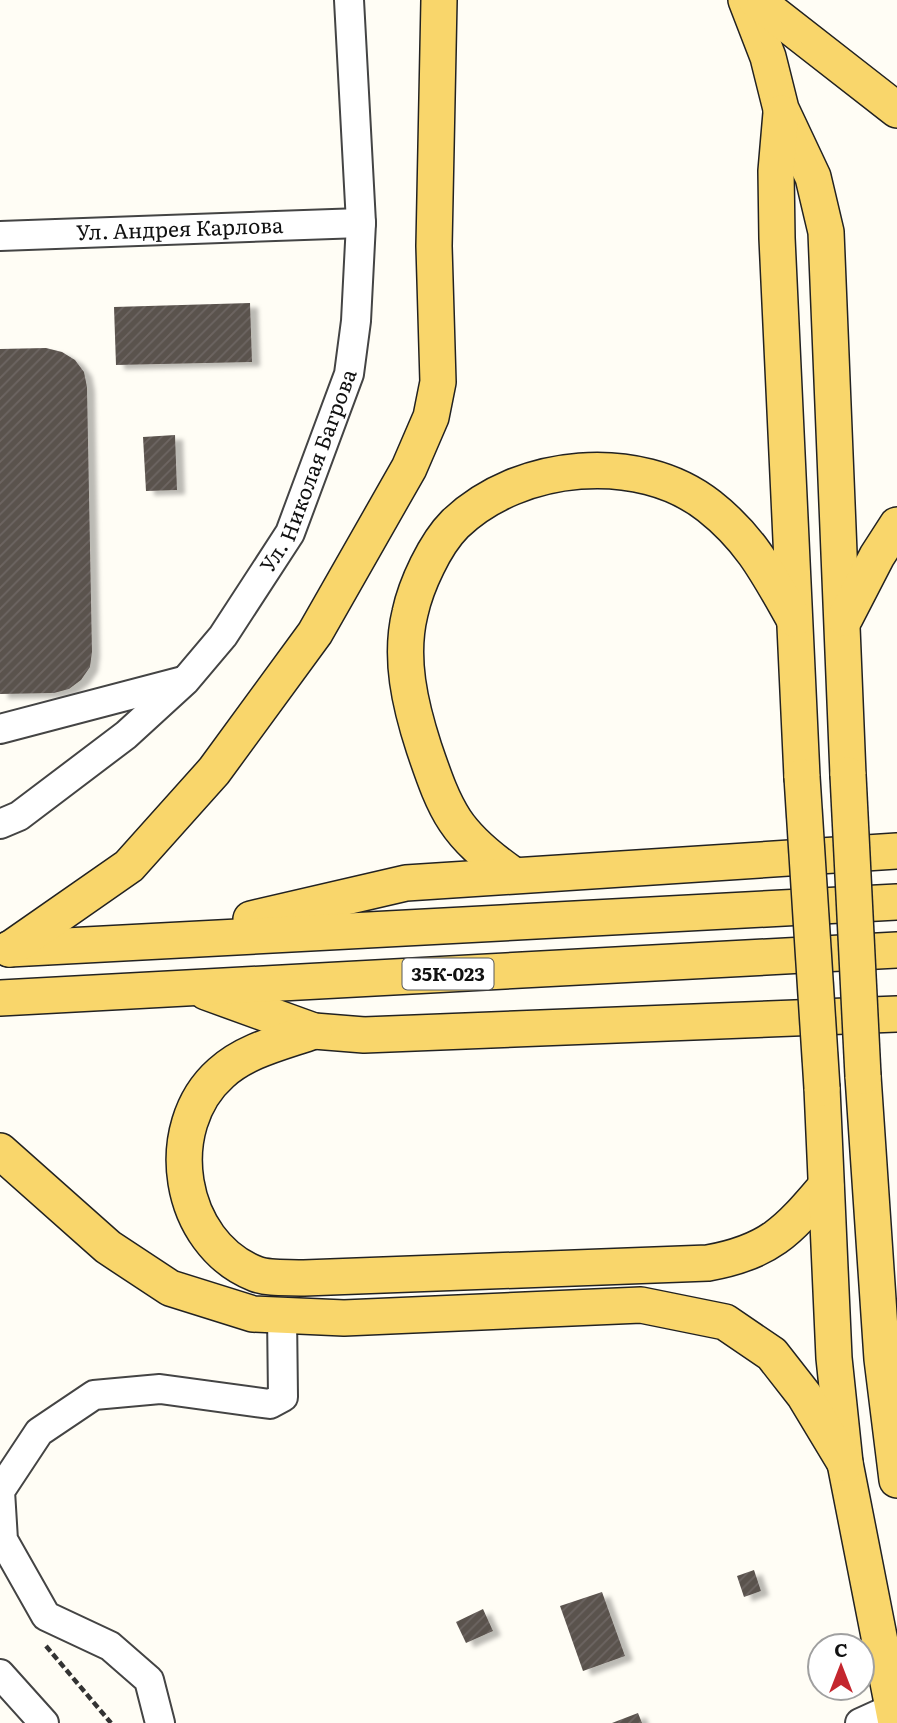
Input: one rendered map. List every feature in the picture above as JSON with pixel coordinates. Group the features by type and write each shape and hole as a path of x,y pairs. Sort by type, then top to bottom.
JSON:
{"main road":[{"path":"5,949 129,866 214,771 315,633 409,468 431,417 438,382 434,246 439,0"},
{"path":"746,0 768,57 781,109 813,177 826,232 863,1076 882,1359 897,1480"},
{"path":"756,0 897,110"},
{"path":"781,109 776,171 777,238 802,777 822,1088 834,1358 845,1463 895,1716"},
{"path":"512,874 475,848 449,814 414,716 408,682 405,659 410,612 430,561 455,524 499,494 560,472 613,469 667,481 708,505 755,550 794,619"},
{"path":"843,622 877,556 897,525"},
{"path":"162,940 407,883 512,874 897,851"},
{"name":"35К-023","path":"5,949 897,902"},
{"name":"35К-023","path":"0,998 897,950"},
{"path":"193,987 314,1031 364,1035 897,1014"},
{"path":"314,1031 259,1050 222,1071 197,1099 185,1134 184,1175 195,1217 223,1254 257,1275 304,1278 708,1264 743,1257 774,1241 826,1186"},
{"path":"0,1151 108,1247 170,1288 253,1314 344,1318 641,1305 725,1322 772,1354 804,1395 845,1463"},
{"path":"871,1195 897,1221"}],"street":[{"name":"Ул. Николая Багрова","path":"0,824 19,816 126,735 185,681 223,636 290,533 349,374 356,321 360,223 349,0"},
{"name":"Ул. Андрея Карлова","path":"0,236 360,223"},
{"path":"0,729 185,681"},
{"path":"160,1723 149,1680 110,1646 46,1616 3,1540 0,1491 38,1432 94,1395 160,1389 270,1404 283,1396 282,1315"},
{"path":"0,1674 44,1723"},
{"path":"860,1723 895,1716"}],"path":[{"path":"42,1641 111,1723"}],"building":[{"path":"250,303 252,362 116,365 114,307"},
{"path":"46,348 62,352 75,360 84,372 87,387 92,652 90,667 81,680 69,689 54,693 0,694 0,349"},
{"path":"175,435 177,490 146,491 143,437"},
{"path":"754,1570 761,1591 744,1597 737,1576"},
{"path":"602,1592 625,1656 583,1671 560,1606"},
{"path":"483,1609 493,1631 466,1643 456,1622"},
{"path":"638,1713 642,1723 612,1723"}]}
